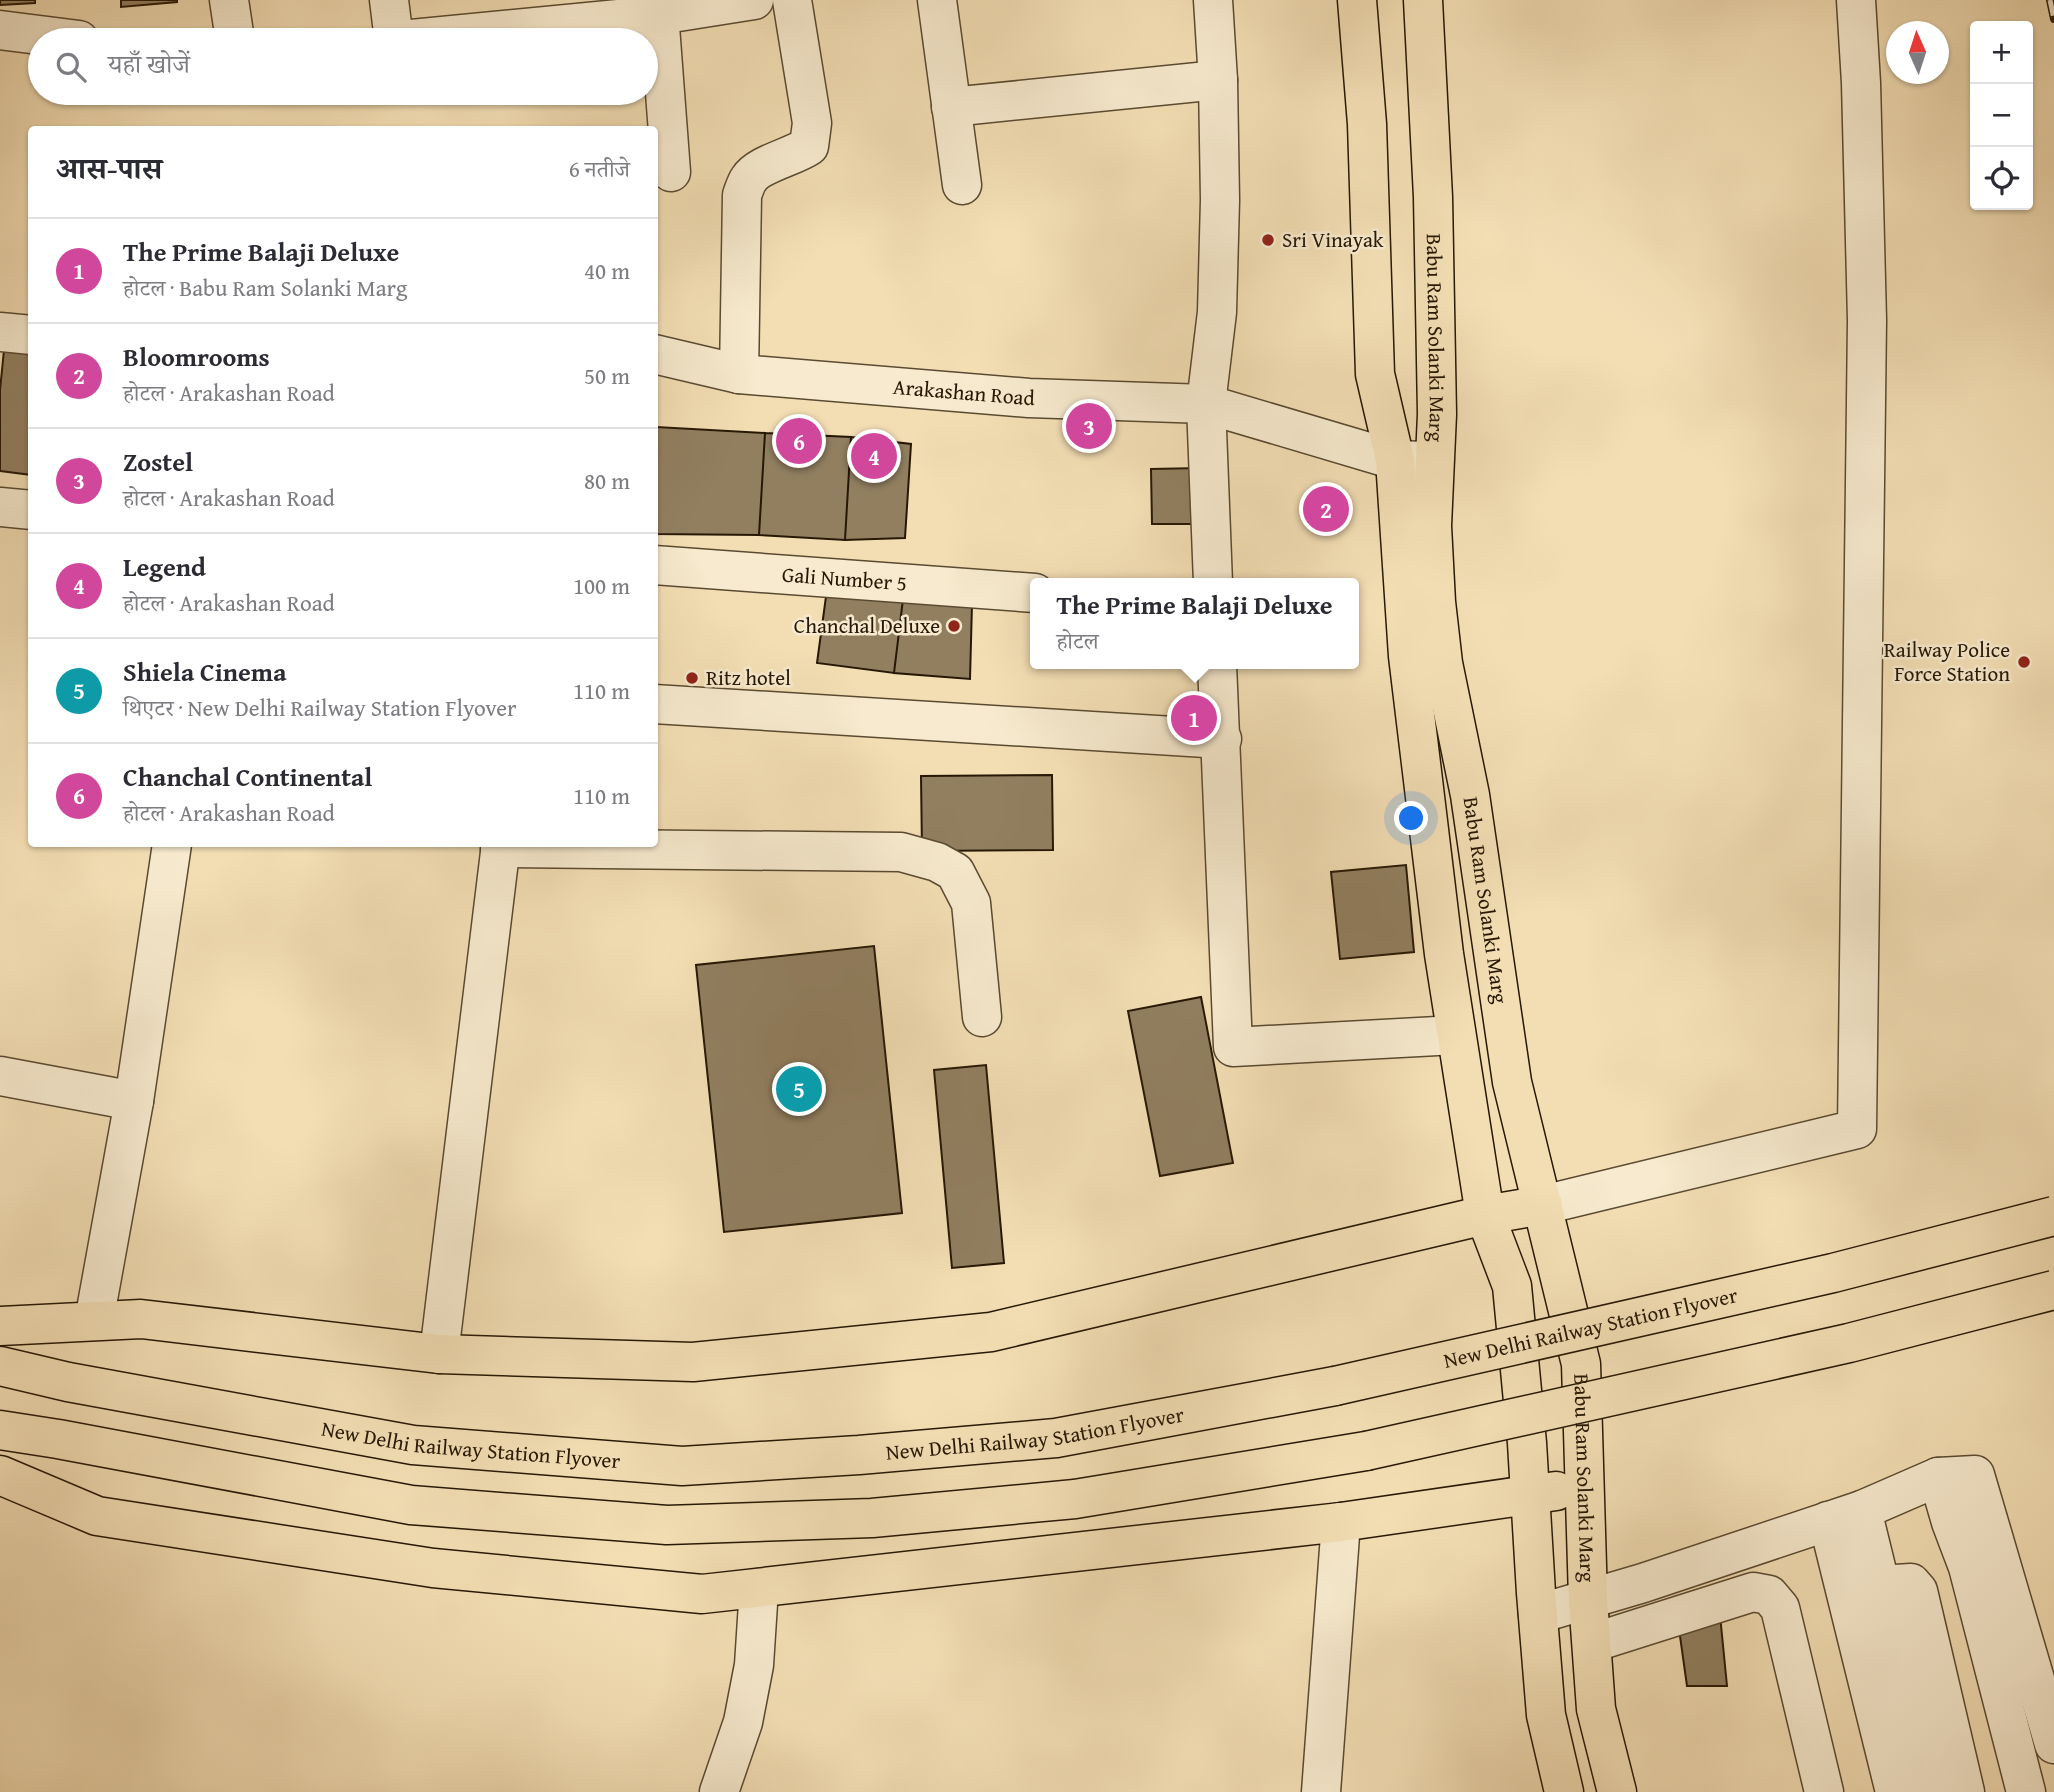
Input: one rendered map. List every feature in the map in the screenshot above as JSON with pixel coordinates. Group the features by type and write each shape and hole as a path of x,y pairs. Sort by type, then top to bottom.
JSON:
{"main road":[{"name":"Babu Ram Solanki Marg","path":"1357,0 1367,124 1375,374 1395,460 1408,656 1456,1035 1485,1215 1512,1286 1531,1496 1546,1715 1564,1792"},
{"name":"Babu Ram Solanki Marg","path":"1423,0 1433,197 1437,414 1432,526 1436,602 1443,663 1470,795 1512,1082 1581,1364 1588,1599 1596,1709 1617,1792"},
{"path":"0,1326 141,1319 439,1354 693,1362 991,1332 1485,1215 1543,1205"},
{"name":"New Delhi Railway Station Flyover","path":"0,1366 68,1382 413,1445 682,1466 859,1455 1056,1438 1335,1386 1833,1273 2054,1216"},
{"path":"0,1430 411,1505 667,1525 872,1518 1075,1499 1366,1451 1849,1343 2054,1290"},
{"path":"0,1475 97,1516 433,1568 702,1594 1341,1522 1531,1496 1585,1485"}],"street":[{"path":"229,0 233,28"},
{"path":"389,0 392,28"},
{"path":"497,28 658,8 754,0"},
{"path":"739,374 742,195 750,177 808,146 812,123 792,0"},
{"path":"937,0 962,185"},
{"path":"1213,0 1218,80 1220,200 1217,312 1206,404 1213,578"},
{"path":"1543,1205 1857,1129 1867,320 1861,83 1856,0"},
{"path":"658,8 671,172"},
{"path":"0,30 28,34"},
{"path":"951,107 1218,80"},
{"path":"0,332 28,335"},
{"name":"Arakashan Road","path":"658,356 739,374 1029,398 1206,404 1395,460 1435,461"},
{"path":"0,507 28,510"},
{"name":"Gali Number 5","path":"658,565 1030,593"},
{"path":"1217,669 1233,1047 1456,1035"},
{"path":"658,704 1222,739"},
{"path":"94,1321 134,1101 172,847"},
{"path":"439,1354 500,847"},
{"path":"567,847 901,852 937,862 955,872 971,903 982,1017"},
{"path":"0,1076 134,1101"},
{"path":"1538,1614 1845,1516 1938,1477 1975,1475 2054,1744"},
{"path":"1938,1477 1968,1567 2026,1792"},
{"path":"1845,1516 1881,1585 1931,1792"},
{"path":"1845,1516 1895,1792"},
{"path":"1321,1792 1341,1522"},
{"path":"1881,1585 1911,1583 1918,1591 1965,1792"},
{"path":"719,1792 743,1723 754,1665 759,1588"},
{"path":"1591,1643 1753,1592 1769,1595 1780,1608 1824,1792"}],"building":[{"path":"0,0 35,0 35,3 0,5"},
{"path":"121,0 177,0 177,2 121,7"},
{"path":"4,350 28,352 28,474 0,471 0,390"},
{"path":"658,427 765,433 759,535 658,534"},
{"path":"765,433 851,437 845,540 759,535"},
{"path":"851,437 911,444 905,538 845,540"},
{"path":"1201,468 1203,524 1152,524 1151,469"},
{"path":"827,589 903,599 894,673 817,663"},
{"path":"903,599 972,604 970,679 894,673"},
{"path":"1052,775 1053,850 922,851 921,776"},
{"path":"1406,865 1414,952 1340,959 1331,872"},
{"path":"874,946 902,1213 724,1232 696,965"},
{"path":"1201,997 1233,1163 1160,1176 1128,1011"},
{"path":"986,1065 1004,1263 952,1268 934,1070"},
{"path":"1720,1615 1727,1686 1687,1686 1679,1629"}],"railway":[{"path":"2050,0 2054,19"}],"place":[{"name":"Sri Vinayak","path":"1268,240"},
{"name":"Zostel","path":"1089,426"},
{"name":"Chanchal Continental","path":"799,441"},
{"name":"Legend","path":"874,456"},
{"name":"Bloomrooms","path":"1326,509"},
{"name":"Chanchal Deluxe","path":"954,626"},
{"name":"Railway Police Force Station","path":"2024,662"},
{"name":"Ritz hotel","path":"692,678"},
{"name":"The Prime Balaji Deluxe","path":"1194,718"},
{"name":"Shiela Cinema","path":"799,1089"}]}
